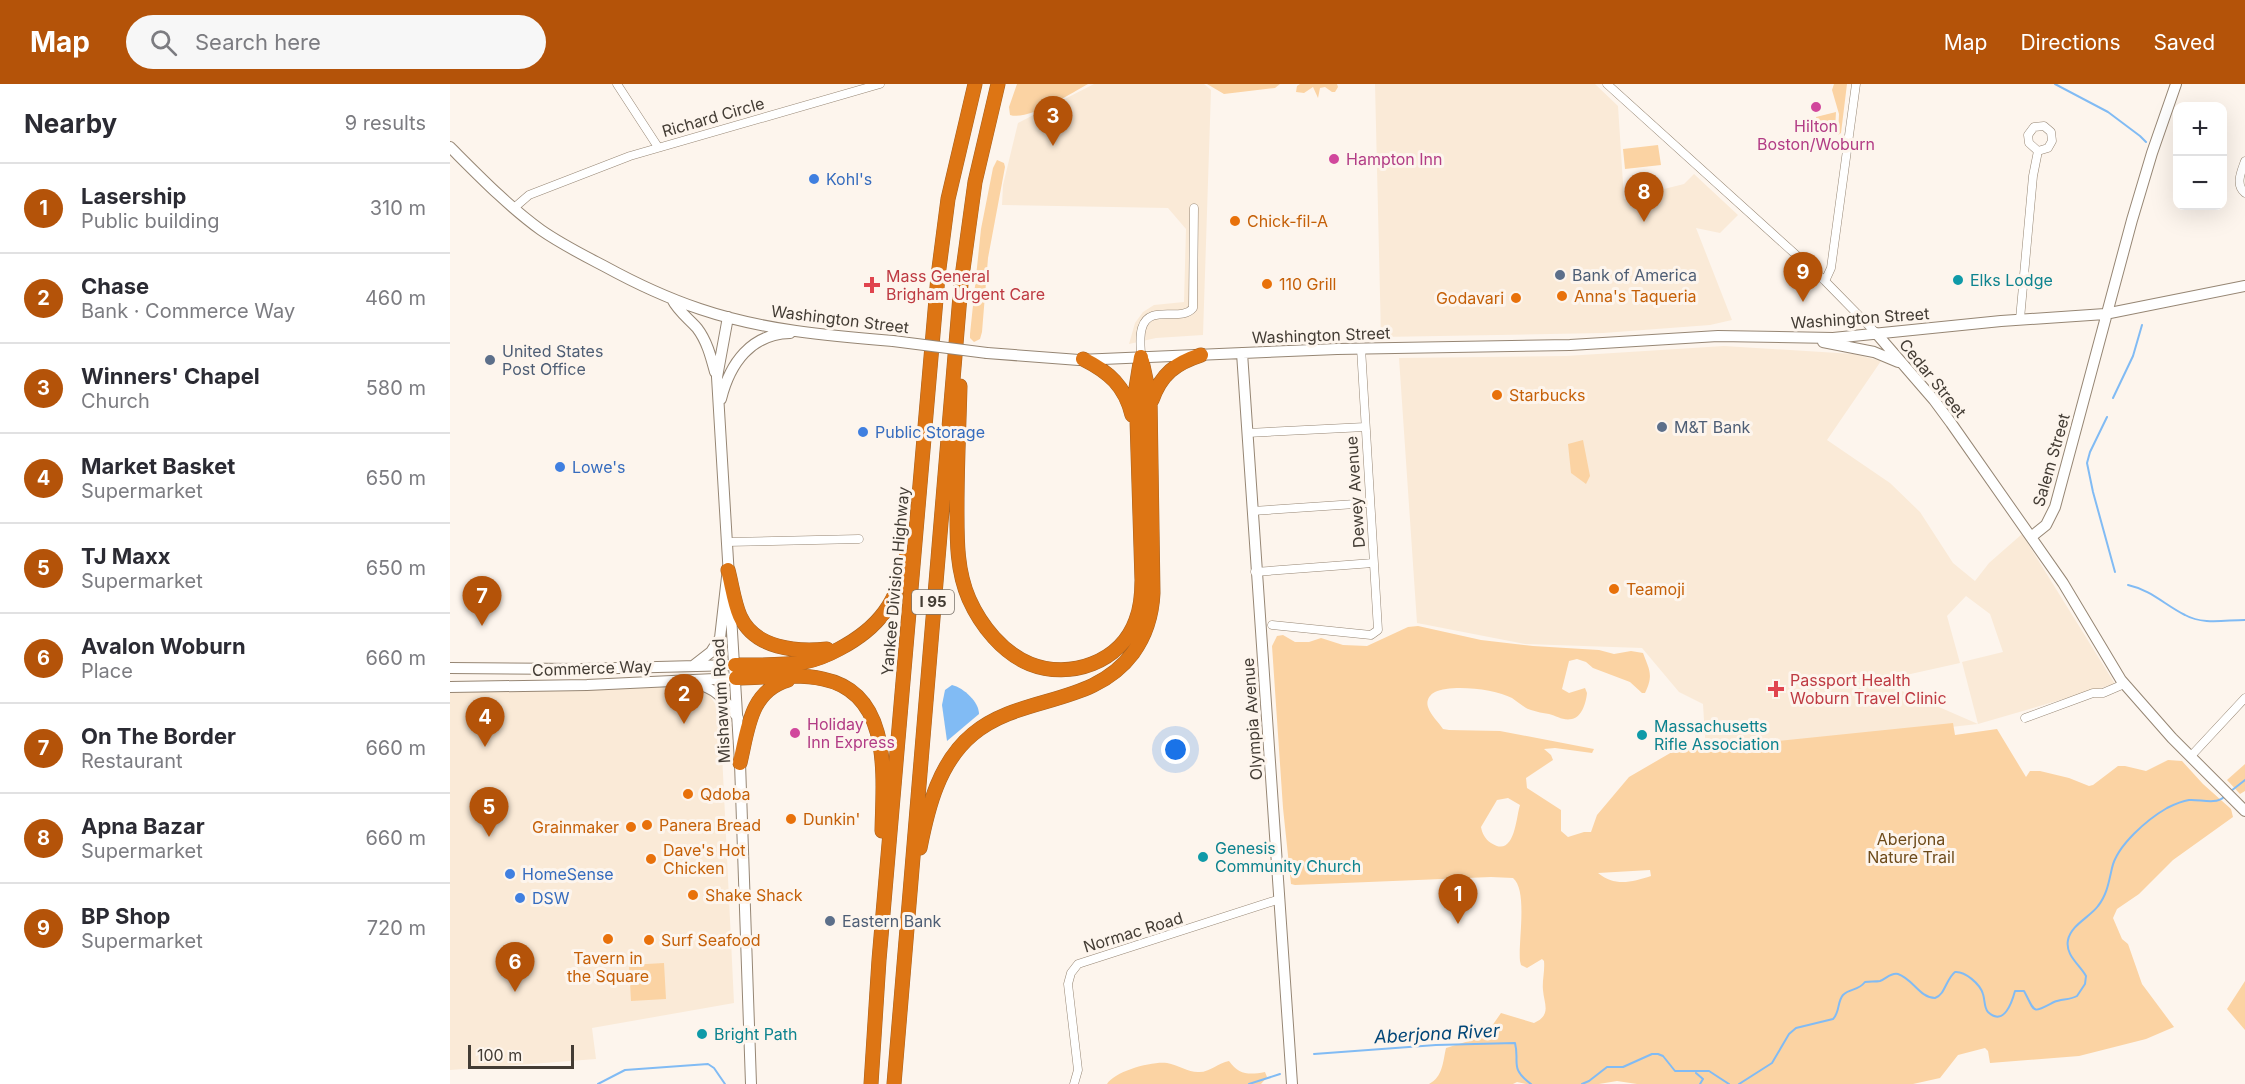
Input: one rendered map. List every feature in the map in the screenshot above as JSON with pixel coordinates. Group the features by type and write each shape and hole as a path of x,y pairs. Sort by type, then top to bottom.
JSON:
{"highway":[{"path":"948,199 965,84"},
{"name":"Yankee Division Highway","path":"871,1084 879,960 935,303 948,199 975,84"},
{"name":"I 95","path":"894,1084 961,284 975,182 998,84"},
{"path":"961,284 961,371 957,443 959,561 966,590 984,625 995,639 1020,659 1040,667 1056,670 1085,666 1102,659 1113,652 1133,627 1140,607 1142,592 1136,388 1141,357"},
{"path":"1150,410 1155,391 1166,373 1181,362 1201,355"},
{"path":"906,920 927,814 940,778 954,754 972,735 996,720 1073,694 1108,678 1129,659 1143,635 1151,612 1153,593 1149,389 1141,357"},
{"path":"1083,359 1108,374 1120,386 1129,404 1138,443"},
{"path":"735,672 820,658 856,640 875,624 896,593 904,568 921,472"},
{"path":"728,570 740,617 757,637 772,644 796,650 841,648"},
{"path":"735,672 823,679 848,688 865,706 879,734 882,751 879,960"},
{"path":"740,763 752,710 759,698 776,684 799,677"}],"main road":[{"name":"Salem Street","path":"2031,537 2046,525 2055,507 2146,171 2176,84"},
{"name":"Washington Street","path":"450,147 514,208 541,230 568,247 672,299 728,317 808,333 987,353 1083,359 1361,348 1570,345 1718,336 1805,339 2020,319 2106,314 2245,286"},
{"path":"672,299 703,338 717,377"},
{"name":"Mishawum Road","path":"728,317 717,377 738,718 751,1084"},
{"path":"1902,363 1895,348 1896,342 1901,335 1909,331"},
{"path":"719,414 723,392 732,368 748,347 779,334 808,333"},
{"name":"Cedar Street","path":"1876,333 1940,407 2031,537"},
{"path":"1805,339 1874,352 1902,363"},
{"name":"Olympia Avenue","path":"1242,352 1255,572 1293,1084"},
{"path":"2031,537 2066,588 2101,650 2124,684 2245,810"},
{"path":"693,666 711,652 720,638 728,570"},
{"name":"Commerce Way","path":"450,668 580,669 693,666 735,672"},
{"name":"Commerce Way","path":"450,687 587,685 679,680 735,672"},
{"path":"679,680 713,690 724,699 738,718"}],"street":[{"name":"Richard Circle","path":"617,84 658,147"},
{"name":"Richard Circle","path":"514,208 529,195 658,147 880,84"},
{"name":"Cedar Street","path":"1607,84 1825,281 1876,333"},
{"path":"1825,281 1831,268 1856,84"},
{"path":"2020,319 2032,185 2038,151"},
{"path":"2244,193 2240,179 2245,161"},
{"path":"1141,357 1141,332 1147,319 1157,314 1187,313 1193,308 1194,208"},
{"name":"Dewey Avenue","path":"1272,626 1369,635 1376,633 1378,628 1361,348"},
{"path":"1247,433 1365,427"},
{"path":"1252,511 1370,503"},
{"path":"726,542 859,538"},
{"path":"1255,572 1373,563"},
{"path":"2025,718 2124,684"},
{"path":"2191,756 2245,698"},
{"name":"Normac Road","path":"1074,1084 1078,1072 1068,984 1071,973 1078,964 1280,899"}],"shaded area":[{"path":"1094,84 1204,84 1211,90 1203,335 1156,338 1129,344 1135,323 1143,312 1154,305 1184,302 1186,229 1168,208 1002,205 1003,185 1018,123"},
{"path":"1375,84 1595,84 1618,106 1624,199 1684,184 1694,174 1738,215 1720,233 1696,228 1732,320 1710,325 1603,333 1381,337"},
{"path":"1724,346 1854,354 1881,361 1827,440 1890,483 1920,512 1953,563 1975,581 1989,563 2022,534 2115,684 1978,724 1706,754 1703,704 1679,692 1642,648 1525,644 1417,623 1399,358 1566,356","holes":["1966,596 1990,614 2003,652 1962,662 1978,724 1879,681 1960,663 1947,616"]},
{"path":"687,685 703,690 720,711 734,1003 592,1028 596,1059 450,1070 450,690"}],"green space":[{"path":"1017,84 1088,84 1039,110 1018,116 1010,115 1009,107"},
{"path":"1207,84 1280,84 1275,88 1224,94"},
{"path":"1300,84 1337,84 1338,87 1335,92 1325,87 1320,88 1318,98 1313,87 1304,93 1296,92"},
{"path":"1834,84 1847,84 1841,133 1838,135 1839,114 1832,90"},
{"path":"1836,112 1835,129 1822,127 1821,132 1812,130 1817,125 1816,117"},
{"path":"1658,145 1661,165 1625,169 1623,149"},
{"path":"997,160 1004,163 1005,167 988,258 982,332 980,339 974,342 970,334 981,229 993,168"},
{"path":"1583,440 1590,476 1586,484 1571,473 1568,444"},
{"name":"Aberjona Nature Trail","path":"1418,626 1481,640 1533,646 1599,650 1614,654 1631,651 1643,653 1650,677 1645,693 1630,682 1593,668 1586,662 1577,659 1569,661 1562,689 1569,693 1585,688 1587,693 1581,713 1572,719 1563,719 1531,710 1512,698 1485,690 1452,688 1433,693 1428,698 1429,710 1443,729 1500,731 1594,749 1592,753 1555,748 1544,749 1553,760 1526,778 1527,788 1561,810 1561,831 1568,837 1591,832 1597,815 1629,777 1672,752 1953,723 1955,735 1997,729 2026,777 2030,771 2040,771 2089,786 2118,766 2146,771 2168,760 2182,761 2231,809 2233,817 2173,860 2139,894 2117,909 2113,918 2122,939 2128,944 2142,984 2174,1027 2146,1039 2079,1056 1990,1063 1988,1051 1985,1048 1958,1055 1940,1078 1913,1084 1637,1084 1617,1081 1599,1084 1517,1082 1513,1084 1429,1084 1440,1073 1446,1048 1485,1036 1501,1013 1534,1023 1540,1020 1545,1013 1544,961 1542,959 1527,968 1521,965 1520,961 1521,905 1518,884 1513,878 1491,877 1291,884 1283,808 1272,646 1277,636 1283,635 1295,642 1309,642 1321,638 1343,645 1367,646 1408,627","holes":["1508,798 1520,805 1510,841 1505,846 1499,846 1487,840 1481,827 1497,800","1650,870 1651,876 1624,882 1611,880 1598,873"]},
{"path":"2245,764 2245,791 2240,794 2227,780"},
{"path":"664,963 666,999 631,1001 629,965"},
{"path":"2245,981 2245,1030 2227,1009"},
{"path":"1229,1061 1241,1071 1249,1074 1265,1072 1267,1077 1261,1084 1107,1084 1111,1079 1126,1071 1152,1064 1167,1063 1190,1071 1202,1072"}],"water":[{"path":"952,685 970,696 979,714 947,741 942,705 945,690"}],"waterway":[{"path":"2055,84 2108,112 2146,142"},
{"path":"2113,398 2133,356 2142,325"},
{"path":"2107,417 2087,463 2115,572"},
{"path":"2128,585 2144,590 2192,618 2207,621 2245,620"},
{"name":"Aberjona River","path":"2231,791 2245,780"},
{"name":"Aberjona River","path":"1739,1084 1772,1063 1789,1034 1796,1028 1833,1019 1843,995 1865,982 1880,981 1893,974 1903,976 1925,995 1935,998 1941,994 1955,972 1959,972 1979,986 1988,1012 1999,1017 2006,1011 2015,991 2024,991 2033,1007 2038,1010 2057,1001 2077,996 2085,984 2086,976 2071,955 2068,940 2073,930 2095,910 2104,897 2115,859 2120,850 2143,826 2167,808 2186,801 2212,801 2224,797"},
{"name":"Aberjona River","path":"1314,1054 1436,1045 1515,1043 1518,1069 1531,1084"},
{"name":"Aberjona River","path":"1582,1084 1607,1067 1623,1067 1652,1054 1663,1056 1675,1071 1709,1071 1729,1084"},
{"name":"Aberjona River","path":"598,1084 625,1070 708,1064 714,1068 725,1084"},
{"path":"1696,1073 1703,1079 1700,1084"},
{"name":"Aberjona River","path":"1249,1084 1280,1074"}],"place":[{"name":"Hilton Boston/Woburn","path":"1816,107"},
{"name":"Winners' Chapel","path":"1053,146"},
{"name":"Hampton Inn","path":"1334,159"},
{"name":"Kohl's","path":"814,179"},
{"name":"Chick-fil-A","path":"1235,221"},
{"name":"Apna Bazar","path":"1644,222"},
{"name":"Bank of America","path":"1560,275"},
{"name":"Elks Lodge","path":"1958,280"},
{"name":"110 Grill","path":"1267,284"},
{"name":"Mass General Brigham Urgent Care","path":"872,285"},
{"name":"Anna's Taqueria","path":"1562,296"},
{"name":"Godavari","path":"1516,298"},
{"name":"BP Shop","path":"1803,302"},
{"name":"United States Post Office","path":"490,360"},
{"name":"Starbucks","path":"1497,395"},
{"name":"M&T Bank","path":"1662,427"},
{"name":"Public Storage","path":"863,432"},
{"name":"Lowe's","path":"560,467"},
{"name":"Teamoji","path":"1614,589"},
{"name":"On The Border","path":"482,626"},
{"name":"Passport Health Woburn Travel Clinic","path":"1776,689"},
{"name":"Chase","path":"684,724"},
{"name":"Holiday Inn Express","path":"795,733"},
{"name":"Massachusetts Rifle Association","path":"1642,735"},
{"name":"Market Basket","path":"485,747"},
{"name":"Qdoba","path":"688,794"},
{"name":"Dunkin'","path":"791,819"},
{"name":"Panera Bread","path":"647,825"},
{"name":"Grainmaker","path":"631,827"},
{"name":"TJ Maxx","path":"489,837"},
{"name":"Genesis Community Church","path":"1203,857"},
{"name":"Dave's Hot Chicken","path":"651,859"},
{"name":"HomeSense","path":"510,874"},
{"name":"Shake Shack","path":"693,895"},
{"name":"DSW","path":"520,898"},
{"name":"Eastern Bank","path":"830,921"},
{"name":"Lasership","path":"1458,924"},
{"name":"Tavern in the Square","path":"608,939"},
{"name":"Surf Seafood","path":"649,940"},
{"name":"Avalon Woburn","path":"515,992"},
{"name":"Bright Path","path":"702,1034"}]}
